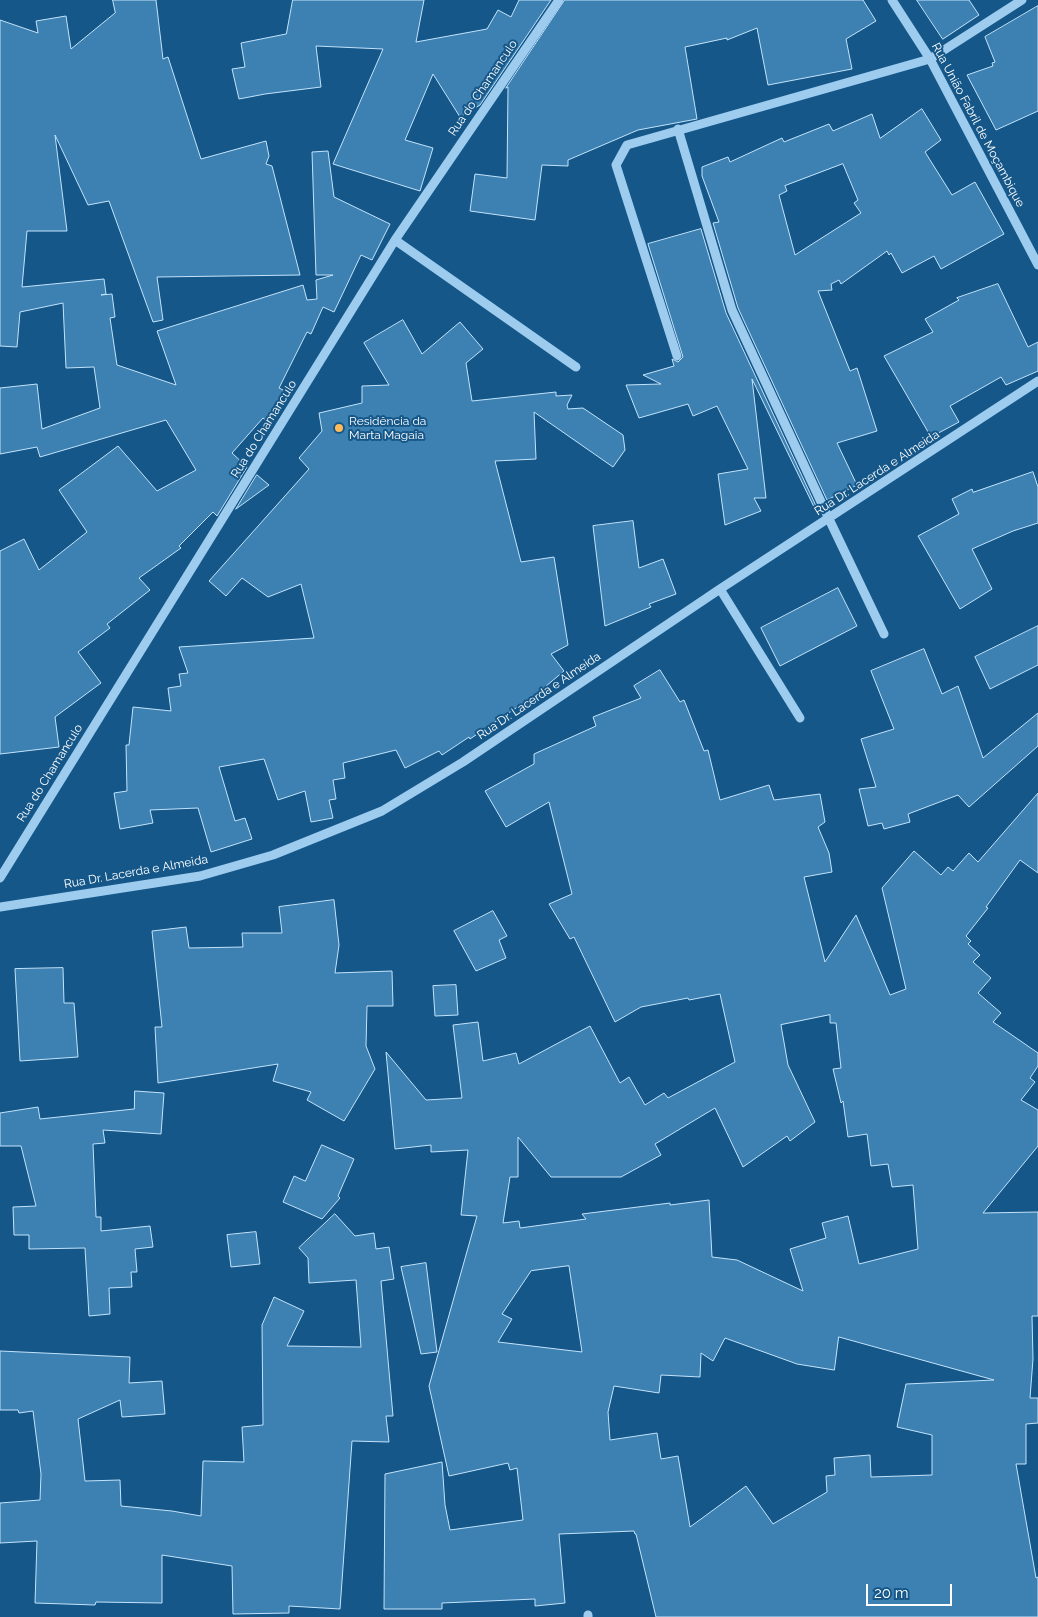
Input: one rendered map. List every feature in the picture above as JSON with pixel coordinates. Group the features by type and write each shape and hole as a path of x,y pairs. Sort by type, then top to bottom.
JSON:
{"street":[{"name":"Rua do Chamanculo","path":"0,878 395,240 559,0"},
{"name":"Rua União Fabril de Moçambique","path":"892,0 930,59 1038,265"},
{"path":"677,356 616,165 627,144 930,59 1022,0"},
{"path":"678,129 732,310 884,634"},
{"path":"395,240 576,367"},
{"name":"Rua Dr. Lacerda e Almeida","path":"0,907 200,876 272,855 382,811 463,762 720,589 1038,381"},
{"path":"720,589 800,718"}],"building":[{"path":"113,0 156,0 163,59 168,57 201,159 266,141 269,156 266,164 272,166 300,275 157,277 163,320 153,322 109,201 88,205 55,135 67,231 27,231 22,287 104,279 106,294 101,295 112,294 115,317 110,318 117,365 176,385 157,331 303,285 307,300 317,299 316,280 333,275 316,275 312,152 328,151 334,197 390,224 372,260 361,255 334,312 323,307 311,334 307,332 279,388 285,391 269,423 263,418 232,453 247,467 217,516 213,512 179,546 181,548 139,578 150,590 107,624 110,628 78,652 101,683 55,717 59,747 0,754 0,551 24,539 39,570 87,532 59,490 118,446 157,491 196,470 166,420 40,457 37,447 0,454 0,388 37,384 42,429 100,408 94,367 66,368 63,303 20,312 17,347 0,346 0,20 38,33 36,21 66,16 71,49 115,13"},
{"path":"293,0 424,0 416,42 487,29 498,10 511,17 519,0 551,0 480,105 460,117 433,74 405,140 433,148 420,191 333,164 383,49 316,46 321,87 239,99 232,69 245,67 241,43 286,34"},
{"path":"565,0 863,0 876,21 846,39 852,69 768,85 757,28 727,40 727,38 685,47 697,119 638,130 568,160 568,166 542,165 535,220 470,211 475,174 507,178 508,87 506,88"},
{"path":"917,0 969,0 979,15 943,39"},
{"path":"1038,6 1038,111 996,130 967,75 993,66 992,63 995,62 985,37"},
{"path":"922,109 941,140 925,152 952,195 975,182 1004,234 941,269 934,256 902,273 891,253 889,255 887,251 841,284 839,280 831,284 832,290 818,291 850,371 857,368 877,431 837,443 857,485 827,500 738,308 713,223 719,222 702,176 702,167 728,157 730,162 782,138 784,142 829,124 833,131 872,114 880,138","holes":["843,164 858,200 854,203 861,213 795,255 779,195 787,191 785,186"]},
{"path":"701,229 726,313 816,506 814,507 752,379 766,498 754,498 761,511 725,525 718,474 748,469 717,406 693,416 688,404 639,418 626,385 661,384 643,375 674,366 672,359 678,362 683,357 648,244"},
{"path":"998,284 1028,347 1038,342 1038,371 1006,385 1001,377 950,406 959,422 931,437 884,356 933,332 925,319 959,300 957,298"},
{"path":"403,320 422,354 460,322 483,349 466,363 472,401 556,392 556,396 572,395 567,405 568,409 583,408 623,435 625,450 613,467 534,412 536,459 495,461 521,562 554,557 568,645 551,654 564,671 539,692 541,695 522,710 519,706 470,739 469,737 442,755 439,751 405,768 396,750 343,763 345,778 333,780 336,799 329,800 333,818 311,822 305,791 278,800 264,759 219,767 235,821 245,818 252,839 211,852 198,808 150,810 153,823 120,829 114,793 127,791 126,745 129,745 133,707 171,711 168,688 181,686 179,674 188,673 179,647 314,638 301,584 268,597 242,578 226,596 209,581 309,469 299,458 322,431 319,413 362,403 362,386 389,385 364,343"},
{"path":"1033,472 1038,487 1038,523 1013,531 972,549 992,589 960,609 918,536 959,514 952,499 972,489 973,492"},
{"path":"257,475 269,485 236,509"},
{"path":"633,521 639,568 663,559 676,594 649,604 651,607 605,626 593,526"},
{"path":"838,588 857,626 780,666 761,628"},
{"path":"1038,626 1038,665 990,689 975,657"},
{"path":"924,649 942,694 958,686 983,758 1038,713 1038,746 969,807 958,795 908,814 910,822 884,829 882,823 868,826 859,789 876,787 861,739 894,729 871,671"},
{"path":"660,670 680,702 684,700 704,751 708,750 720,800 769,785 774,800 820,794 825,822 818,827 829,853 832,872 804,877 825,962 856,915 890,995 906,989 882,888 914,851 941,875 948,867 953,871 969,853 978,862 1038,793 1038,873 1020,860 986,907 988,908 966,936 971,941 968,944 980,955 973,962 991,978 978,993 1001,1013 993,1022 1038,1053 1038,1066 1030,1078 1035,1082 1021,1100 1038,1110 1038,1146 983,1213 1038,1212 1038,1316 1032,1316 1033,1359 1030,1398 1038,1398 1038,1423 1026,1424 1026,1464 1016,1464 1036,1578 1038,1577 1038,1617 656,1617 634,1531 559,1534 565,1603 535,1606 535,1599 442,1603 442,1609 384,1609 385,1474 442,1462 445,1505 450,1530 523,1520 517,1468 510,1470 508,1463 449,1476 429,1386 477,1216 461,1215 468,1150 431,1152 431,1145 395,1149 386,1052 426,1100 462,1098 453,1025 478,1022 483,1061 516,1053 519,1064 590,1026 620,1083 629,1077 645,1105 664,1093 668,1098 735,1062 720,994 641,1007 615,1022 574,937 570,939 549,904 572,894 549,802 506,827 485,791 534,764 534,754 596,726 593,717 641,698 634,686","holes":["830,1015 830,1023 836,1023 841,1068 833,1069 841,1103 843,1101 848,1137 867,1134 871,1166 888,1164 892,1187 913,1185 918,1249 859,1264 848,1216 822,1223 826,1238 790,1249 803,1291 737,1260 712,1257 709,1200 582,1214 586,1219 520,1228 519,1221 503,1223 510,1177 518,1177 518,1137 551,1177 621,1177 661,1155 655,1144 715,1108 743,1167 787,1136 790,1141 815,1122 788,1065 781,1025","569,1266 582,1352 498,1342 512,1319 502,1314 531,1271","839,1337 994,1380 906,1384 897,1427 932,1435 932,1475 871,1477 870,1455 834,1458 835,1475 826,1476 827,1492 773,1524 746,1486 690,1527 678,1456 661,1459 657,1433 610,1440 608,1412 614,1386 659,1393 661,1375 700,1377 701,1353 713,1361 725,1338 797,1364 834,1370"]},
{"path":"334,900 339,945 335,973 392,971 393,1006 367,1006 366,1046 375,1069 344,1121 307,1100 311,1092 273,1081 278,1064 158,1083 155,1027 162,1027 152,931 186,927 189,948 243,947 242,933 282,933 279,907"},
{"path":"493,911 507,936 499,940 506,958 476,971 454,931"},
{"path":"63,968 64,1003 74,1003 78,1057 20,1061 15,969"},
{"path":"456,985 458,1015 435,1016 433,986"},
{"path":"135,1091 164,1093 161,1134 103,1130 105,1143 93,1144 96,1217 101,1217 101,1231 150,1226 153,1247 135,1249 137,1272 131,1272 132,1287 109,1288 110,1314 89,1316 85,1248 29,1249 29,1235 14,1235 13,1207 36,1206 21,1146 0,1146 0,1113 38,1107 40,1119 134,1109"},
{"path":"322,1145 354,1159 338,1196 340,1198 322,1219 283,1202 294,1176 305,1181"},
{"path":"335,1214 355,1236 374,1233 376,1249 389,1247 394,1279 381,1281 393,1416 386,1416 389,1442 352,1441 340,1609 289,1606 289,1613 233,1614 232,1566 162,1555 162,1603 96,1602 95,1605 35,1603 37,1541 0,1543 0,1503 40,1500 41,1474 33,1411 19,1413 18,1410 0,1410 0,1351 130,1357 129,1383 162,1381 165,1414 122,1417 120,1400 78,1419 85,1481 120,1480 121,1506 201,1516 203,1461 244,1462 242,1427 263,1425 262,1325 274,1297 304,1311 287,1346 361,1347 356,1280 309,1283 308,1258 299,1248"},
{"path":"256,1232 260,1264 231,1267 227,1235"},
{"path":"426,1263 437,1352 421,1354 401,1267"}],"place":[{"name":"Residência da Marta Magaia","path":"339,428"}]}
